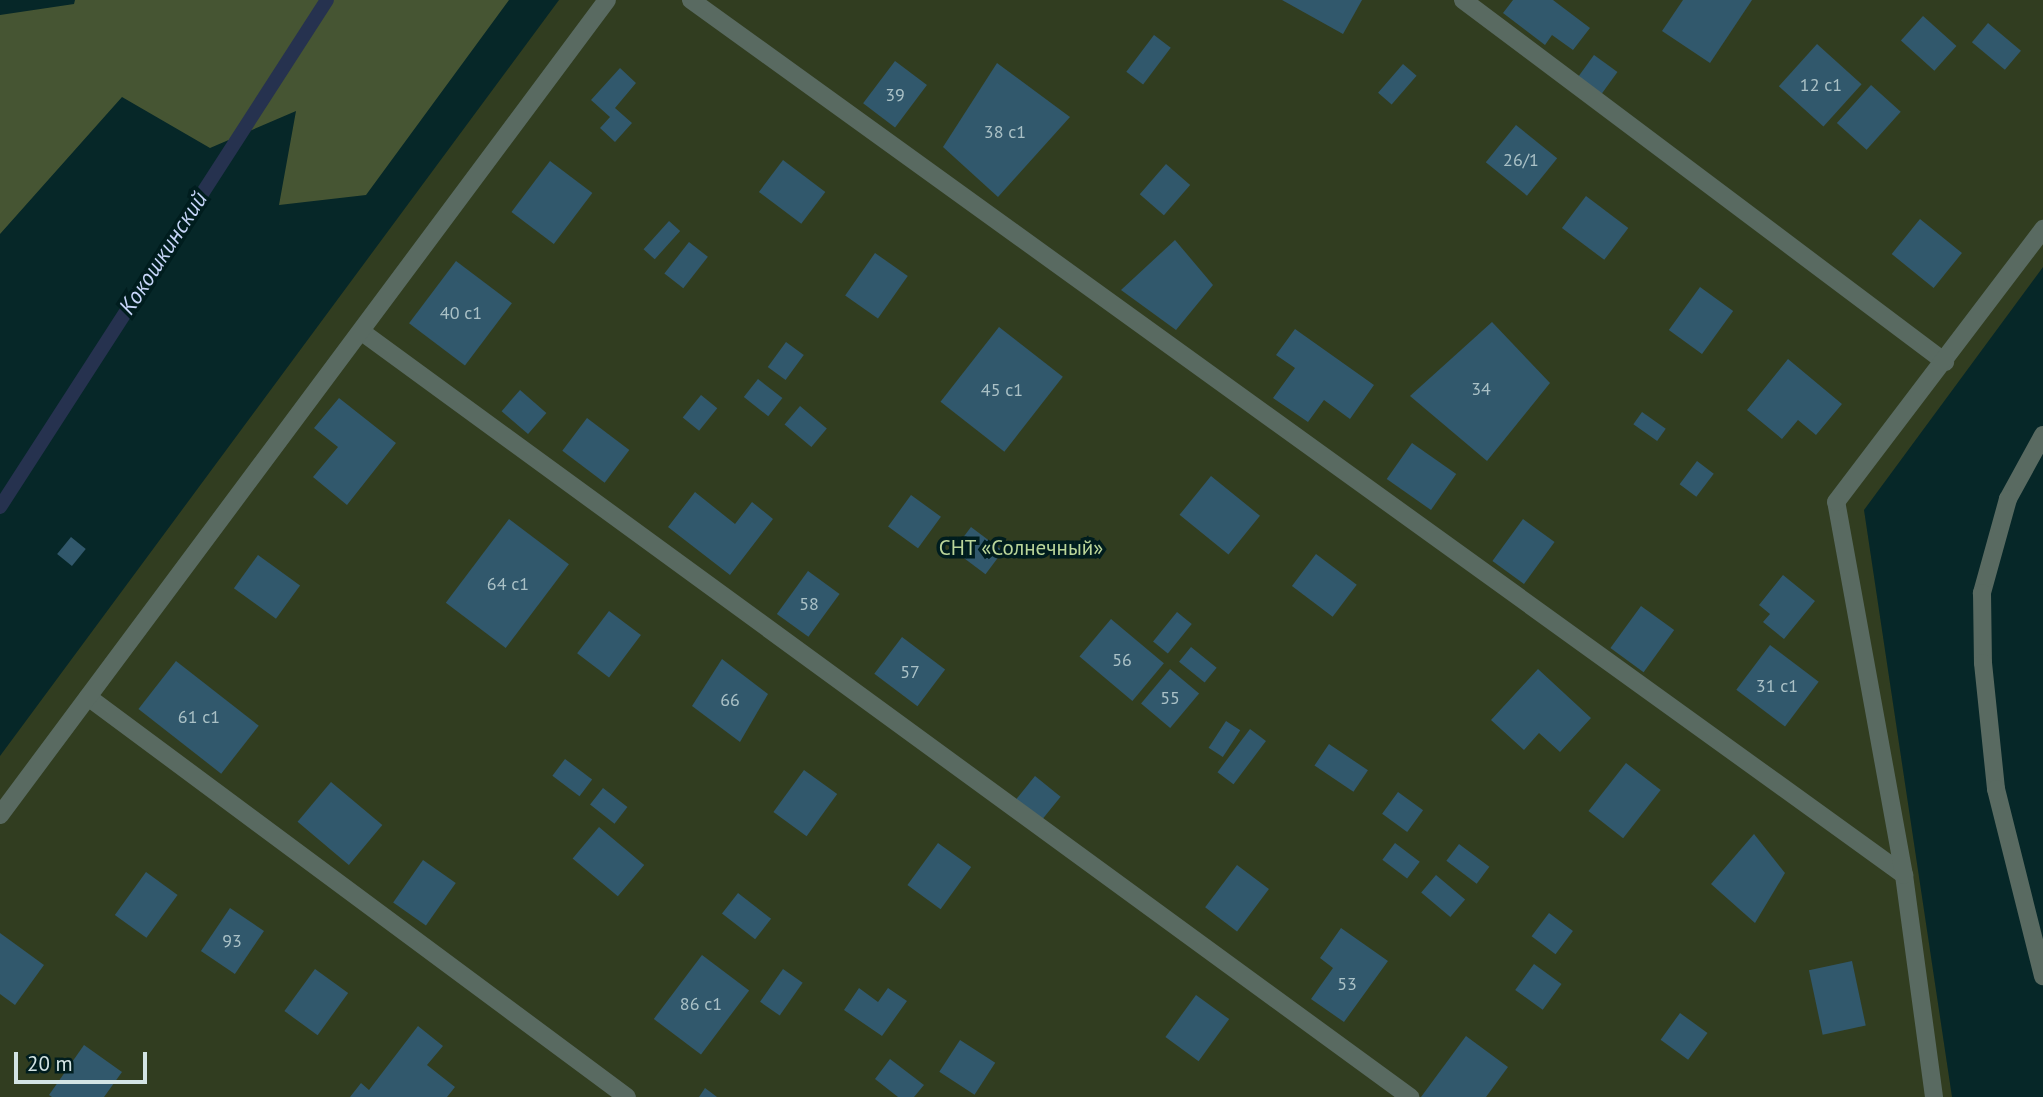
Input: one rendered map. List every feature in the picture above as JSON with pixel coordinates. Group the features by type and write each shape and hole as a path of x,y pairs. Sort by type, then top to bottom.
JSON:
{"street":[{"path":"0,815 607,0"},
{"path":"691,0 1904,875"},
{"path":"1463,0 1945,362"},
{"path":"1934,1097 1904,875 1836,502 1945,362 2043,229"},
{"path":"362,332 1410,1097"},
{"path":"2043,435 2008,499 1982,593 1983,663 1996,789 2043,976"},
{"path":"88,697 627,1097"}],"green space":[{"path":"75,0 509,0 366,195 279,205 296,111 210,148 122,97 0,234 0,15 74,4"},
{"name":"СНТ «Солнечный»","path":"559,0 2043,0 2043,267 1864,510 1952,1097 0,1097 0,756"}],"building":[{"path":"1282,0 1362,0 1343,34"},
{"path":"1513,0 1553,0 1590,28 1573,50 1552,35 1545,45 1503,13"},
{"path":"1683,0 1752,0 1710,63 1662,31"},
{"path":"1923,16 1956,46 1934,71 1901,41"},
{"path":"1988,23 2021,51 2005,70 1972,42"},
{"path":"1154,35 1171,48 1143,84 1126,72"},
{"path":"1817,44 1862,84 1823,127 1779,86"},
{"path":"1594,55 1617,72 1596,102 1572,85"},
{"path":"895,61 927,85 895,127 863,103"},
{"path":"997,63 1070,117 998,197 943,147"},
{"path":"1403,64 1417,76 1392,104 1378,93"},
{"path":"620,68 636,83 615,108 632,123 615,142 600,128 610,117 591,100"},
{"path":"1871,85 1901,112 1867,150 1837,123"},
{"path":"1516,125 1557,158 1527,196 1486,162"},
{"path":"783,160 825,192 801,224 759,192"},
{"path":"550,161 592,193 554,244 511,212"},
{"path":"1166,164 1190,185 1164,215 1140,194"},
{"path":"1586,196 1628,228 1604,260 1562,228"},
{"path":"1920,219 1962,253 1934,288 1892,254"},
{"path":"669,221 680,231 655,259 644,249"},
{"path":"1175,240 1213,285 1176,330 1121,290"},
{"path":"689,242 708,257 683,288 664,274"},
{"path":"875,253 908,276 878,319 845,296"},
{"path":"456,261 512,303 465,365 409,323"},
{"path":"1700,287 1733,311 1702,354 1669,330"},
{"path":"1492,322 1550,383 1487,461 1410,396"},
{"path":"999,327 1063,377 1004,452 941,402"},
{"path":"1295,329 1374,385 1350,419 1324,400 1308,422 1273,398 1295,368 1276,355"},
{"path":"786,342 804,355 786,380 768,367"},
{"path":"1788,359 1842,404 1816,435 1798,420 1782,439 1747,410"},
{"path":"758,379 782,398 768,416 744,397"},
{"path":"520,390 546,413 528,434 502,411"},
{"path":"701,395 717,408 699,431 683,418"},
{"path":"339,398 396,443 347,505 313,477 338,447 314,428"},
{"path":"800,406 827,428 811,447 785,424"},
{"path":"1642,412 1666,429 1657,441 1633,424"},
{"path":"587,418 629,450 605,483 562,451"},
{"path":"1412,443 1456,474 1431,510 1387,479"},
{"path":"1697,461 1714,474 1696,497 1680,484"},
{"path":"1211,476 1260,516 1228,555 1180,515"},
{"path":"695,492 735,524 752,502 773,519 730,575 668,527"},
{"path":"911,495 941,517 918,548 888,527"},
{"path":"509,519 569,564 506,648 446,603"},
{"path":"1523,519 1555,542 1524,584 1492,561"},
{"path":"971,527 1003,551 985,574 954,550"},
{"path":"71,537 86,549 72,566 57,554"},
{"path":"1316,554 1357,585 1333,617 1292,586"},
{"path":"258,555 300,586 276,619 234,588"},
{"path":"808,571 840,594 808,637 777,614"},
{"path":"1783,575 1815,601 1784,639 1763,622 1770,614 1759,605"},
{"path":"1641,606 1674,630 1644,672 1610,648"},
{"path":"609,611 641,635 609,677 577,653"},
{"path":"1177,612 1192,624 1168,653 1153,642"},
{"path":"1111,619 1164,663 1132,701 1080,657"},
{"path":"902,637 945,669 917,706 874,674"},
{"path":"1770,645 1819,682 1785,726 1736,690"},
{"path":"1191,647 1217,668 1205,683 1179,662"},
{"path":"722,659 768,694 740,742 692,706"},
{"path":"176,661 259,726 221,774 138,709"},
{"path":"1170,669 1199,693 1170,728 1141,703"},
{"path":"1538,669 1591,718 1560,752 1539,733 1524,750 1491,720"},
{"path":"1226,721 1240,730 1223,757 1209,748"},
{"path":"1250,729 1266,741 1233,784 1218,772"},
{"path":"1329,744 1368,770 1353,792 1314,766"},
{"path":"565,759 592,779 580,796 552,776"},
{"path":"1626,763 1661,790 1623,838 1588,811"},
{"path":"804,770 837,794 807,836 773,812"},
{"path":"1035,776 1061,797 1036,827 1010,806"},
{"path":"331,782 382,825 349,865 298,822"},
{"path":"603,788 627,807 614,824 590,805"},
{"path":"1398,792 1423,810 1407,832 1382,814"},
{"path":"599,827 644,865 618,896 573,858"},
{"path":"1754,834 1785,873 1755,923 1711,884"},
{"path":"938,843 971,867 941,909 907,885"},
{"path":"1395,843 1420,862 1407,878 1382,860"},
{"path":"1459,844 1489,867 1477,884 1446,861"},
{"path":"423,860 456,883 426,926 393,903"},
{"path":"1237,865 1269,889 1237,931 1205,907"},
{"path":"146,872 178,895 146,938 115,915"},
{"path":"1436,875 1465,899 1450,917 1421,893"},
{"path":"738,893 771,919 755,939 722,913"},
{"path":"230,908 264,931 235,974 201,951"},
{"path":"1549,913 1573,931 1556,954 1532,936"},
{"path":"1341,928 1388,961 1344,1022 1311,999 1333,968 1320,958"},
{"path":"0,933 44,965 15,1005 0,994"},
{"path":"702,955 749,991 701,1054 654,1019"},
{"path":"1852,961 1866,1026 1823,1035 1809,970"},
{"path":"1534,964 1562,984 1543,1010 1515,990"},
{"path":"315,969 348,993 318,1035 284,1011"},
{"path":"783,969 803,983 780,1016 760,1002"},
{"path":"859,988 878,1002 888,988 907,1001 882,1036 844,1010"},
{"path":"1196,995 1229,1019 1199,1061 1165,1037"},
{"path":"1680,1013 1708,1033 1688,1060 1661,1040"},
{"path":"418,1026 443,1046 427,1065 455,1087 447,1097 350,1097 361,1083 369,1090"},
{"path":"1466,1036 1508,1067 1486,1097 1421,1097"},
{"path":"960,1040 995,1063 975,1095 939,1072"},
{"path":"84,1045 122,1072 104,1097 52,1097 49,1095"},
{"path":"890,1059 924,1085 914,1097 898,1097 875,1079"},
{"path":"705,1088 717,1097 699,1097"}],"waterway":[{"name":"Кокошкинский","path":"0,507 327,0"}]}
